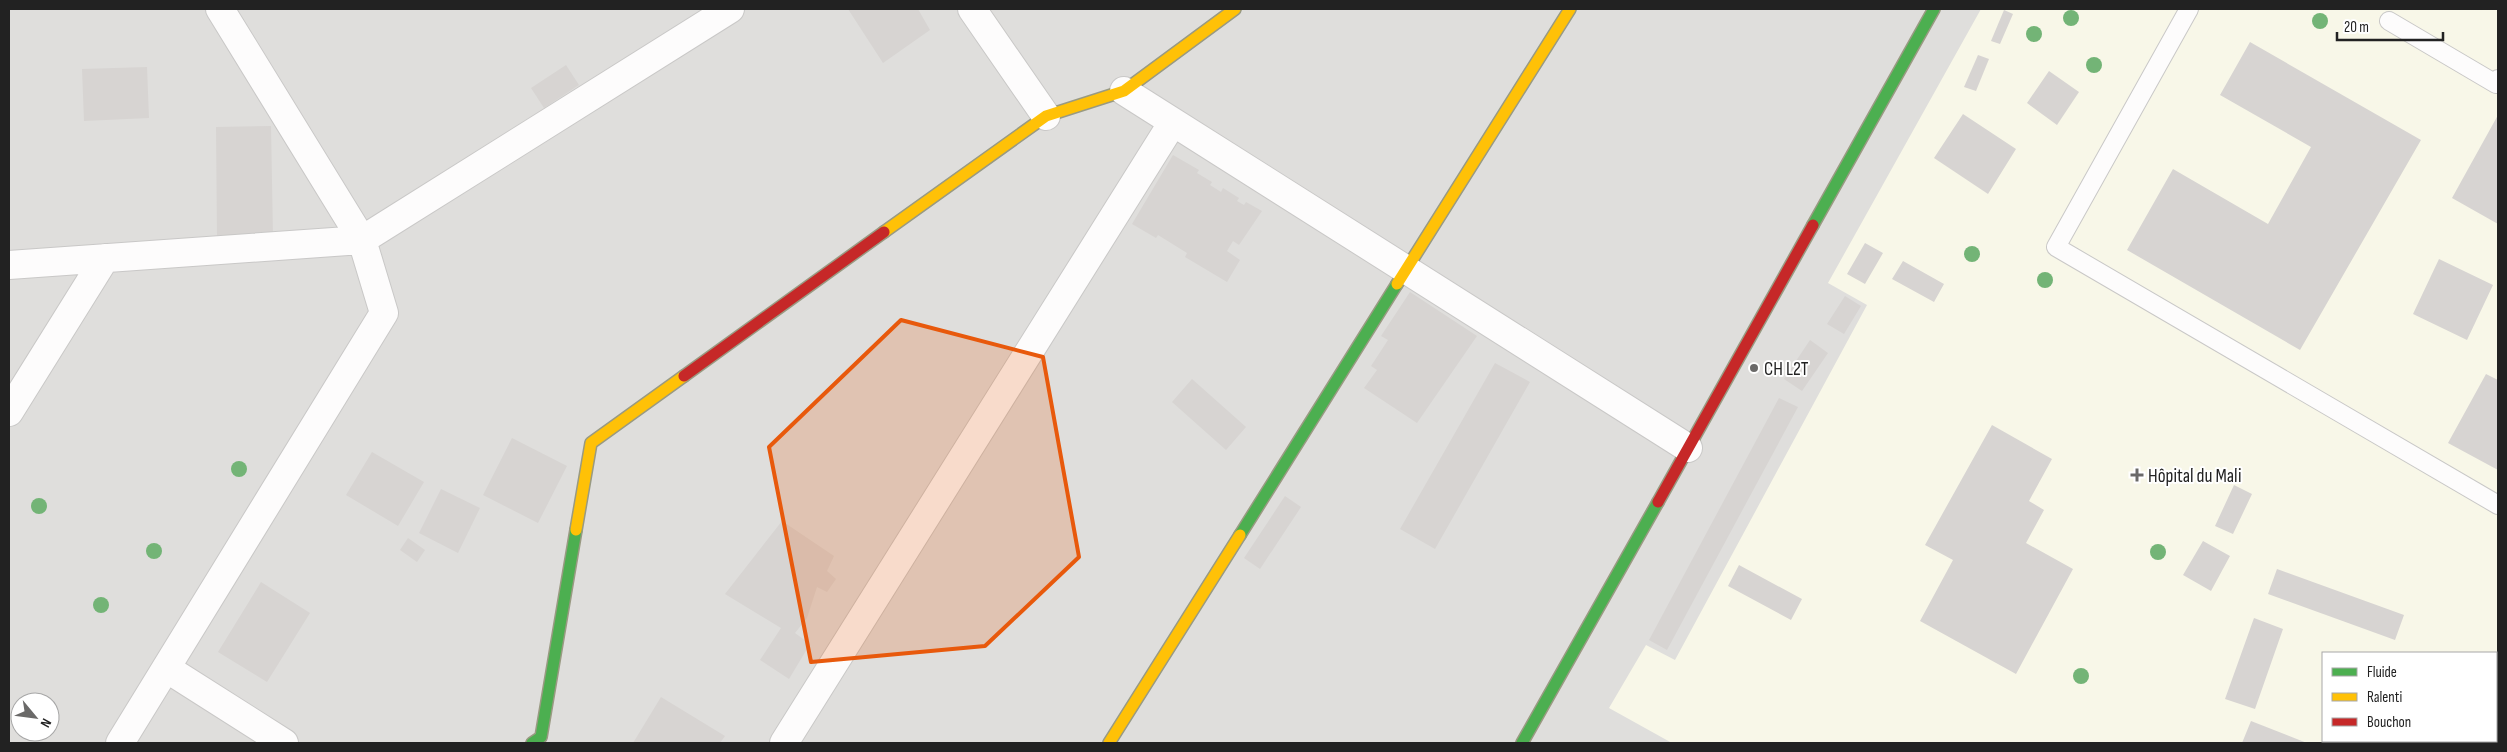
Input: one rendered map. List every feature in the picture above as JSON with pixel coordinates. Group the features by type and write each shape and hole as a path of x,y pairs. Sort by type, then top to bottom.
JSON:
{"street":[{"path":"120,743 384,313 362,240 220,9"},
{"path":"9,265 362,240 730,9"},
{"path":"972,9 1046,116"},
{"path":"542,741 591,443 1046,116 1124,91 1213,17 1235,9"},
{"path":"1109,743 1570,9"},
{"path":"1522,743 1934,9"},
{"path":"1124,91 1688,448"},
{"path":"784,743 1173,122"},
{"path":"9,412 105,258"},
{"path":"166,668 284,743"}],"lane":[{"path":"2188,9 2056,247 2498,505"},
{"path":"2389,21 2496,84 2498,79"}],"highlighted area":[{"path":"901,320 1043,357 1079,557 985,646 811,662 769,447"}],"shaded area":[{"path":"9,9 2498,9 2498,743 9,743"},
{"name":"Hôpital du Mali","path":"1981,9 2498,9 2498,743 1672,743 1609,708 1646,645 1675,660 1867,305 1828,283"}],"building":[{"path":"848,9 918,9 930,30 883,63"},
{"path":"2004,10 2013,14 2000,44 1991,41"},
{"path":"2250,42 2421,140 2300,350 2127,250 2173,169 2268,224 2311,147 2220,95"},
{"path":"1978,55 1989,59 1976,91 1964,87"},
{"path":"566,65 579,85 544,108 531,88"},
{"path":"147,67 149,118 84,121 82,69"},
{"path":"2049,71 2079,92 2057,125 2027,103"},
{"path":"1963,114 2016,149 1988,194 1934,158"},
{"path":"2498,115 2498,224 2452,198"},
{"path":"271,126 273,237 217,238 216,127"},
{"path":"1173,155 1199,170 1197,173 1212,182 1210,185 1221,192 1223,188 1239,198 1237,201 1244,205 1246,202 1262,211 1239,245 1233,241 1227,251 1240,260 1227,282 1185,257 1187,253 1158,235 1156,238 1132,224"},
{"path":"1865,243 1883,253 1865,284 1847,274"},
{"path":"2439,259 2493,285 2467,340 2413,314"},
{"path":"1903,261 1944,284 1934,302 1892,279"},
{"path":"1410,292 1477,336 1417,423 1364,388 1377,370 1371,366 1388,340 1381,336"},
{"path":"1845,296 1861,306 1844,334 1827,324"},
{"path":"1810,340 1828,353 1802,391 1784,379"},
{"path":"1495,363 1530,382 1435,549 1400,529"},
{"path":"2486,374 2498,380 2498,470 2448,443"},
{"path":"1192,379 1246,427 1226,450 1172,402"},
{"path":"1779,398 1798,407 1667,650 1649,640"},
{"path":"1992,425 2052,459 2029,501 2044,510 2026,543 2073,569 2016,674 1920,621 1953,560 1925,545"},
{"path":"512,438 567,466 538,523 483,495"},
{"path":"372,452 424,482 398,526 346,495"},
{"path":"2234,485 2252,494 2233,534 2215,526"},
{"path":"441,489 480,508 458,553 419,533"},
{"path":"1285,496 1301,507 1260,569 1244,558"},
{"path":"782,521 834,556 827,571 836,579 827,592 817,587 807,618 795,633 810,644 789,679 760,660 781,628 725,594"},
{"path":"408,538 425,550 417,562 400,550"},
{"path":"2203,541 2230,556 2211,591 2183,575"},
{"path":"1739,565 1802,599 1791,620 1728,586"},
{"path":"2277,569 2404,615 2395,640 2268,594"},
{"path":"261,582 310,613 267,682 218,652"},
{"path":"2254,618 2283,629 2255,709 2225,699"},
{"path":"661,697 725,736 720,743 633,743"},
{"path":"2251,721 2307,743 2242,743"}],"traffic: fast":[{"path":"1813,225 1934,9"},
{"path":"1240,535 1397,284"},
{"path":"1522,743 1658,502"},
{"path":"532,743 541,737 576,530"}],"traffic: slow":[{"path":"884,232 1046,116 1124,91 1235,9"},
{"path":"1397,284 1570,9"},
{"path":"576,530 591,443 684,376"},
{"path":"1109,743 1240,535"}],"traffic: jam":[{"path":"1658,502 1813,225"},
{"path":"684,376 884,232"}],"place":[{"name":"CH L2T","path":"1754,368"},
{"name":"Hôpital du Mali","path":"2137,475"}]}
